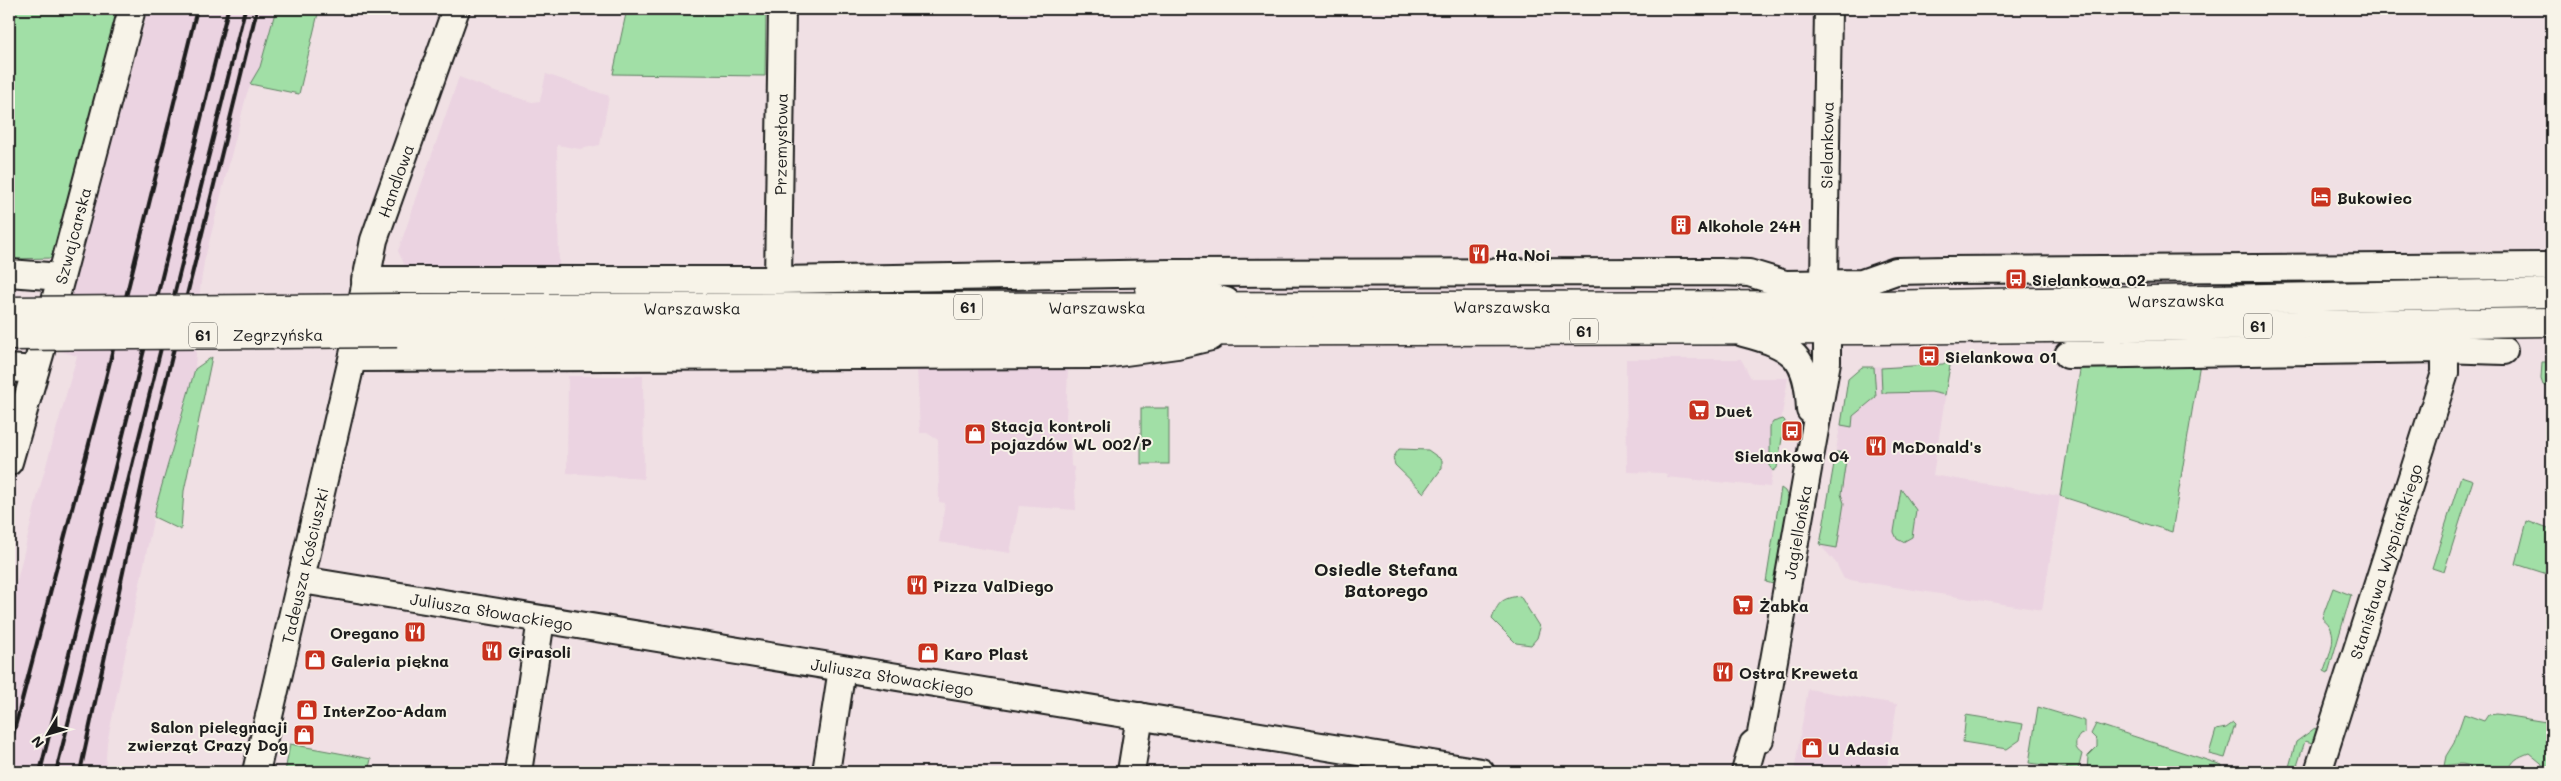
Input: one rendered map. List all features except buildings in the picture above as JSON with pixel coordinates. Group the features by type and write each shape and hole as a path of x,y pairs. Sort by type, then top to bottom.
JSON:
{"main road":[{"name":"Warszawska","path":"397,320 1247,306 1799,305 2552,293"},
{"name":"Zegrzyńska","path":"9,311 397,320"},
{"name":"Warszawska","path":"397,320 1232,331 1731,330 2552,322"},
{"name":"Zegrzyńska","path":"9,336 397,320"}],"street":[{"name":"Szwajcarska","path":"9,462 61,277 132,9"},
{"name":"Handlowa","path":"354,358 365,280 374,240 456,9"},
{"name":"Przemysłowa","path":"778,280 782,9"},
{"name":"Sielankowa","path":"1824,283 1828,9"},
{"path":"365,280 778,280 1041,277 1172,273 1721,272 1749,273 1785,284 1862,283 1896,271 2552,266"},
{"path":"1573,306 1721,272"},
{"path":"9,273 61,277"},
{"path":"1041,277 1196,293 1247,306"},
{"path":"1799,305 1811,311 1827,329"},
{"name":"Jagiellońska","path":"1761,772 1765,749 1760,739 1827,362 1827,329"},
{"name":"Jagiellońska","path":"1731,330 1768,340 1788,349 1801,363 1807,378 1810,398 1811,444"},
{"name":"Warszawska","path":"354,358 796,358 1103,355 1177,345 1232,331"},
{"path":"2068,355 2441,349 2504,351"},
{"name":"Stanisława Wyspiańskiego","path":"2318,772 2445,373 2445,360 2441,349"},
{"name":"Tadeusza Kościuszki","path":"256,772 354,358"},
{"path":"9,368 35,370"},
{"name":"Juliusza Słowackiego","path":"302,580 1140,716 1437,769 1481,772"},
{"path":"518,772 541,620"},
{"path":"826,772 842,669"},
{"path":"1130,772 1140,716"},
{"name":"Jagiellońska","path":"1745,772 1753,744 1760,739"}],"shaded area":[{"path":"148,9 276,9 260,67 247,93 204,262 200,289 195,369 156,506 107,743 105,772 9,772 9,614 38,494 77,356 57,350"},
{"path":"546,74 609,96 600,145 580,149 557,145 559,267 405,266 398,251 459,77 498,92 532,102 540,101"},
{"path":"1626,359 1741,359 1751,378 1788,378 1770,487 1666,477 1667,474 1663,473 1627,472"},
{"path":"1951,360 1933,475 2060,496 2042,610 1844,579 1836,563 1820,545 1848,379 1862,367 1943,364"},
{"path":"917,368 1068,368 1066,420 1069,421 1071,466 1074,467 1076,510 1019,506 1010,553 939,542 945,503 939,502 938,440 927,433 920,433"},
{"path":"568,376 643,376 644,479 567,473"},
{"path":"1808,689 1897,704 1886,772 1794,772"}],"green space":[{"path":"9,9 119,9 53,258 9,259"},
{"path":"276,9 319,9 299,94 250,84 260,67"},
{"path":"627,9 766,9 765,76 613,74"},
{"path":"212,357 184,491 181,530 154,517 195,369"},
{"path":"1951,360 1945,395 1931,392 1882,393 1881,368 1943,364"},
{"path":"2542,362 2552,362 2552,388 2543,385 2541,379"},
{"path":"2200,363 2172,532 2060,496 2081,364"},
{"path":"1862,367 1874,367 1876,397 1853,416 1852,427 1841,425 1848,379"},
{"path":"1141,408 1169,408 1169,464 1141,464"},
{"path":"1783,419 1785,421 1777,468 1773,471 1770,467 1770,427 1773,422"},
{"path":"1399,449 1428,450 1442,460 1442,468 1424,493 1395,465 1393,458"},
{"path":"1836,452 1847,453 1841,494 1844,503 1837,548 1820,545"},
{"path":"2461,476 2473,480 2444,572 2432,568"},
{"path":"1781,488 1785,491 1789,500 1776,582 1773,584 1766,582"},
{"path":"1901,489 1916,510 1912,537 1903,542 1897,539 1894,532"},
{"path":"2527,521 2551,530 2547,574 2516,564"},
{"path":"2333,588 2351,595 2328,673 2324,671 2331,650 2333,636 2328,623 2322,618"},
{"path":"1520,596 1540,628 1537,638 1531,645 1516,643 1492,619 1496,609 1502,602 1509,598"},
{"path":"2038,707 2085,721 2085,733 2080,735 2076,743 2077,750 2082,754 2078,770 2029,763"},
{"path":"2464,714 2484,721 2488,715 2497,714 2552,723 2552,772 2529,753 2516,760 2508,772 2476,772 2470,766 2462,764 2444,766 2446,756 2454,743"},
{"path":"1966,715 2023,724 2020,740 2007,749 1963,742"},
{"path":"2233,723 2235,725 2225,758 2209,754 2216,730 2226,728"},
{"path":"2096,724 2222,765 2222,772 2087,772 2088,756 2097,747 2097,740 2091,734"},
{"path":"2315,728 2318,732 2317,744 2305,741 2296,769 2289,767 2296,742"},
{"path":"290,744 371,759 368,772 285,772"}],"railway":[{"path":"9,750 102,394 197,9"},
{"path":"40,772 228,9"},
{"path":"56,772 245,9"},
{"path":"80,772 151,442 257,9"}],"place":[{"name":"Bukowiec","path":"2321,197"},
{"name":"Alkohole 24H","path":"1681,225"},
{"name":"Ha Noi","path":"1479,254"},
{"name":"Sielankowa 02","path":"2016,279"},
{"name":"Sielankowa 01","path":"1929,356"},
{"name":"Duet","path":"1699,410"},
{"name":"Sielankowa 04","path":"1792,431"},
{"name":"Stacja kontroli pojazdów WL 002/P","path":"975,434"},
{"name":"McDonald's","path":"1876,446"},
{"name":"Pizza ValDiego","path":"917,585"},
{"name":"Żabka","path":"1743,605"},
{"name":"Oregano","path":"415,632"},
{"name":"Girasoli","path":"492,651"},
{"name":"Karo Plast","path":"928,653"},
{"name":"Galeria piękna","path":"315,660"},
{"name":"Ostra Kreweta","path":"1723,672"},
{"name":"InterZoo-Adam","path":"307,710"},
{"name":"Salon pielęgnacji zwierząt Crazy Dog","path":"304,735"},
{"name":"U Adasia","path":"1812,748"}],"district":[{"name":"Osiedle Stefana Batorego","path":"1386,579"}]}
